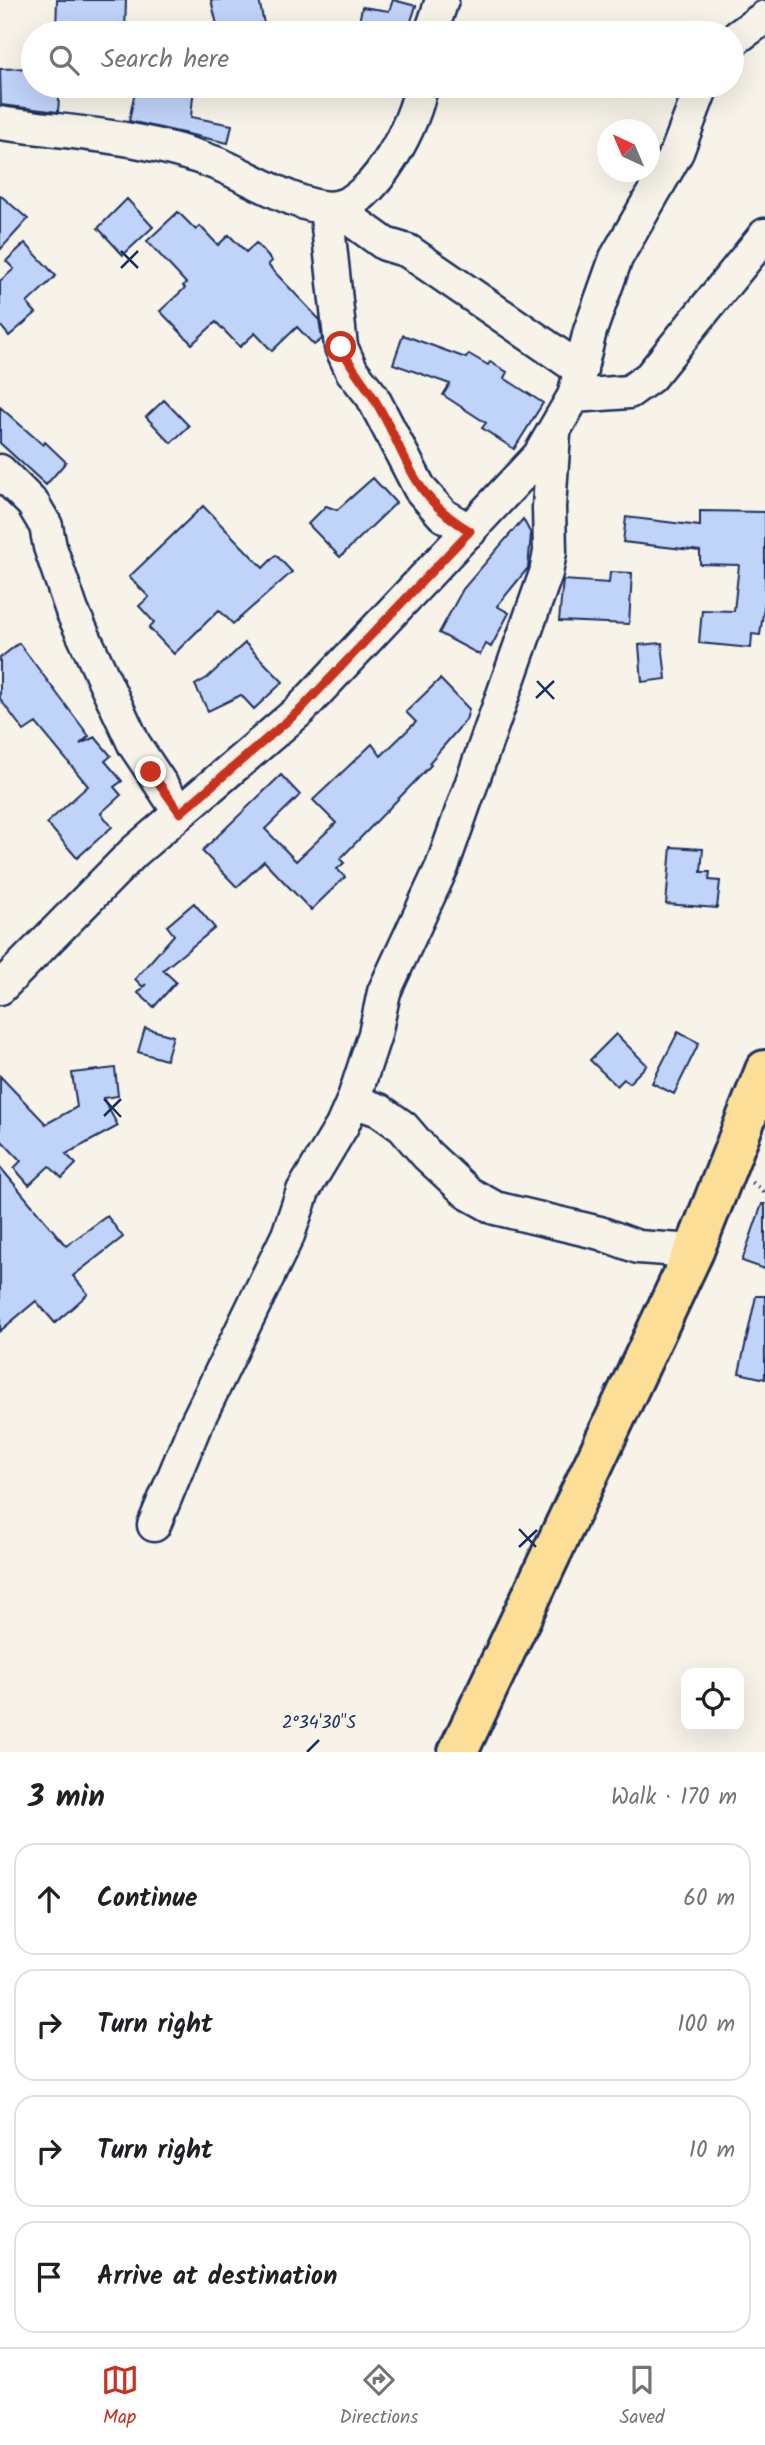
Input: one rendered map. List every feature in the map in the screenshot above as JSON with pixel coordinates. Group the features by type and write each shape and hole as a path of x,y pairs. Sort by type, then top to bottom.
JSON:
{"main road":[{"path":"458,1752 694,1251 765,1070"}],"street":[{"path":"436,21 442,0"},
{"path":"744,0 765,11"},
{"path":"744,32 765,17"},
{"path":"0,123 139,139 217,164 314,207 331,208 359,197 376,177 413,118 418,98"},
{"path":"0,988 134,852 300,710 539,456 554,434 577,383 590,331 616,258 677,152 697,98"},
{"path":"331,208 385,244 408,251 577,383 629,392 650,377 765,235"},
{"path":"331,208 341,347 352,371 372,396 420,489 443,515 470,531"},
{"path":"155,1525 194,1428 288,1235 303,1191 342,1126 353,1101 375,1034 384,992 442,867 546,573 550,552 548,508 554,434"},
{"path":"0,471 33,505 46,526 72,611 134,744 180,813"},
{"path":"353,1101 379,1111 403,1127 427,1155 468,1193 495,1208 600,1233 638,1247 694,1251"}],"building":[{"path":"57,0 126,0 125,21 56,21"},
{"path":"211,0 259,0 263,21 216,21"},
{"path":"393,0 416,6 411,21 359,21 362,7 389,11"},
{"path":"21,68 21,98 59,98 58,112 1,105 0,69"},
{"path":"134,98 193,98 191,117 232,125 228,143 129,121"},
{"path":"0,195 28,219 0,250"},
{"path":"127,199 153,227 123,255 98,228"},
{"path":"178,212 196,230 200,226 218,245 229,235 246,252 256,243 272,261 268,265 319,319 322,339 314,345 297,327 272,351 255,333 240,347 216,322 192,344 160,311 185,288 183,286 186,283 147,241"},
{"path":"25,243 56,276 27,303 36,313 9,336 0,325 0,281 14,269 6,261"},
{"path":"403,335 466,358 469,354 488,365 490,362 507,372 504,378 543,403 514,449 482,428 486,423 443,395 450,384 393,364"},
{"path":"164,400 189,426 171,443 146,417"},
{"path":"0,407 66,462 46,485 0,443"},
{"path":"373,478 396,503 340,557 308,524 326,506 337,510"},
{"path":"203,506 263,568 276,555 292,572 233,624 219,610 174,654 149,628 154,622 139,606 149,597 129,577"},
{"path":"700,511 765,512 765,600 760,635 752,634 751,648 699,643 702,610 734,611 739,565 700,564 700,551 623,542 626,517 700,526"},
{"path":"523,519 531,534 528,568 497,606 509,613 491,647 486,644 480,655 439,633 463,589"},
{"path":"610,572 632,573 629,624 559,621 563,580 609,583"},
{"path":"19,643 89,736 80,744 95,737 111,756 105,761 122,781 114,787 121,795 101,813 112,827 77,858 47,823 88,786 36,723 24,731 0,699 0,658"},
{"path":"245,643 283,682 254,709 241,695 208,711 195,685 207,678"},
{"path":"662,643 666,679 642,682 639,645"},
{"path":"440,679 469,709 466,720 429,763 431,765 340,859 344,863 337,869 345,877 311,910 264,861 237,887 202,851 281,775 300,795 265,829 296,861 336,823 313,800 372,744 381,756 416,722 406,712"},
{"path":"671,847 703,849 701,872 710,872 709,880 720,881 717,908 666,904"},
{"path":"194,903 215,928 163,970 176,982 154,1007 138,993 146,984 143,987 135,979 174,935 167,926"},
{"path":"145,1028 173,1036 166,1060 138,1052"},
{"path":"678,1032 699,1043 674,1094 652,1083"},
{"path":"616,1034 647,1065 629,1083 624,1079 617,1086 590,1060"},
{"path":"115,1068 118,1096 103,1098 118,1126 66,1154 76,1164 62,1178 49,1166 29,1185 14,1168 21,1161 0,1139 0,1076 46,1124 77,1107 72,1073"},
{"path":"0,1167 66,1246 107,1216 123,1237 73,1276 88,1294 55,1323 36,1301 0,1331"},
{"path":"762,1204 765,1204 765,1269 742,1261"},
{"path":"756,1296 765,1296 765,1379 739,1373"}],"route":[{"path":"151,772 180,813 300,710 470,531 443,515 420,489 372,396 352,371 341,347"}]}
